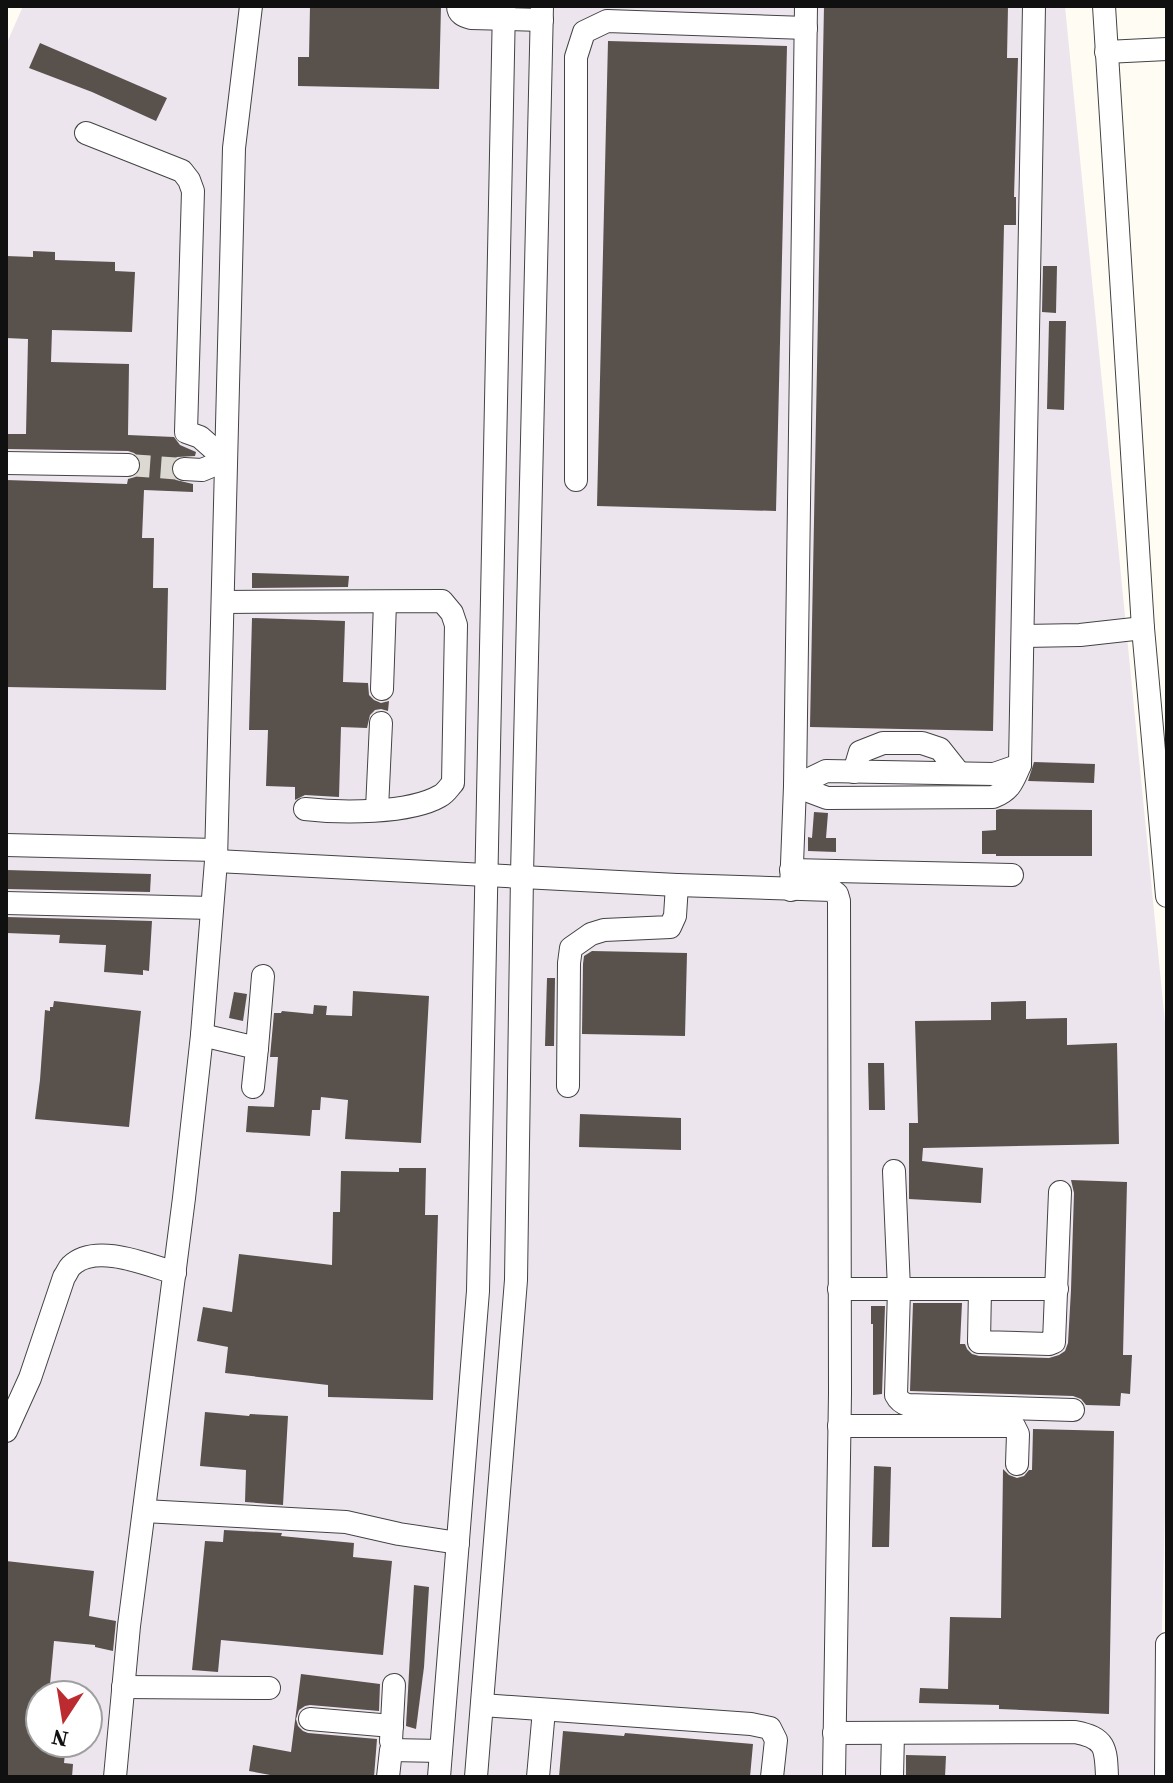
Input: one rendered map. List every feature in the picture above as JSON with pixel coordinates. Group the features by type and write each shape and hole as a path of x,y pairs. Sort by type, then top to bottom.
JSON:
{"street":[{"path":"115,1777 123,1687 202,1035 212,908 216,855 234,148 251,6"},
{"path":"458,6 463,16 471,18 504,12 542,13 516,1280 476,1777"},
{"path":"795,786 827,798 993,797 1004,793 1020,765 1034,6"},
{"path":"1104,6 1138,629 1167,896"},
{"path":"439,1777 478,1291 504,12"},
{"path":"576,480 576,57 584,32 607,21 806,17 791,880"},
{"path":"1106,52 1167,49"},
{"path":"86,133 182,171 189,180 193,191 186,432 200,437 226,460"},
{"path":"184,469 202,470 226,460"},
{"path":"6,463 128,465"},
{"path":"223,602 442,601 452,613 456,625 453,783 443,795 421,804 377,809 305,809"},
{"path":"382,689 385,602"},
{"path":"1023,636 1080,635 1138,629"},
{"path":"377,809 381,723"},
{"path":"861,798 857,772 860,752 883,743 922,743 940,749 953,773 950,797"},
{"path":"953,773 994,774 1020,765"},
{"path":"795,786 826,771 857,772"},
{"path":"6,845 216,855 677,885 1012,875"},
{"path":"791,880 832,890 839,901 839,1426 834,1777"},
{"path":"568,1086 571,948 591,934 604,930 670,927 675,916 677,885"},
{"path":"6,903 212,908"},
{"path":"253,1087 263,976"},
{"path":"202,1035 257,1048"},
{"path":"894,1171 899,1289 896,1395 908,1405 1073,1410"},
{"path":"980,1289 979,1342 1054,1342 1060,1192"},
{"path":"6,1431 30,1378 64,1277 71,1265 100,1255 121,1257 175,1273"},
{"path":"839,1289 1057,1289"},
{"path":"839,1426 1014,1426 1018,1434 1017,1464"},
{"path":"144,1511 346,1522 458,1543"},
{"path":"1166,1777 1167,1644"},
{"path":"388,1777 394,1685"},
{"path":"123,1687 269,1688"},
{"path":"482,1705 751,1724 770,1728 776,1740 772,1777"},
{"path":"538,1777 544,1710"},
{"path":"310,1719 392,1726"},
{"path":"443,1727 479,1730"},
{"path":"834,1733 1075,1732 1093,1736 1101,1743 1106,1753 1107,1777"},
{"path":"892,1777 893,1733"},
{"path":"391,1750 441,1751"}],"shaded area":[{"path":"23,6 1065,6 1167,1043 1167,1434 1158,1777 6,1777 6,45"}],"building":[{"path":"310,6 441,6 439,89 298,86 298,57 309,57"},
{"path":"824,6 1008,6 1007,58 1018,58 1016,225 1004,225 993,731 810,727"},
{"path":"608,41 787,46 776,511 597,506"},
{"path":"40,43 167,98 156,121 29,68"},
{"path":"33,251 55,252 55,260 115,262 115,271 135,272 132,332 52,330 51,362 129,364 128,435 174,437 180,445 196,452 195,456 177,457 170,467 171,475 176,480 193,484 193,492 144,490 142,538 154,538 153,588 168,588 166,690 6,687 6,480 127,484 128,479 140,473 142,466 140,458 128,451 6,449 6,434 26,434 28,339 6,338 6,256 33,257"},
{"path":"1043,266 1057,266 1056,313 1042,312"},
{"path":"1049,321 1066,321 1064,410 1047,409"},
{"path":"252,573 349,576 348,587 252,588"},
{"path":"252,618 345,621 343,682 368,683 369,695 374,700 381,703 389,701 388,711 375,710 370,715 367,728 341,727 339,797 305,795 295,800 295,787 266,786 268,730 249,730"},
{"path":"1034,762 1095,764 1094,783 1028,781"},
{"path":"996,810 1092,810 1092,856 982,854 982,831 996,830"},
{"path":"814,812 828,813 826,838 836,838 836,852 808,851"},
{"path":"6,870 151,874 150,892 6,889"},
{"path":"6,917 152,921 149,971 143,970 143,975 104,972 106,945 59,943 60,935 6,933"},
{"path":"592,951 687,953 685,1036 582,1034 583,964 584,956"},
{"path":"547,978 555,978 554,1046 545,1046"},
{"path":"353,991 429,996 421,1143 345,1139 348,1100 321,1097 320,1110 312,1110 310,1136 246,1132 248,1106 274,1107 278,1057 270,1057 274,1013 313,1014 314,1005 327,1006 326,1015 352,1016"},
{"path":"234,992 247,994 243,1021 229,1018"},
{"path":"54,1001 141,1011 129,1127 35,1119 45,1010 50,1011"},
{"path":"1026,1001 1026,1019 1067,1018 1067,1045 1117,1043 1119,1144 923,1148 922,1161 983,1168 981,1203 909,1199 909,1123 918,1123 915,1021 991,1020 991,1002"},
{"path":"868,1063 884,1063 885,1110 869,1110"},
{"path":"580,1114 681,1118 681,1150 579,1147"},
{"path":"399,1168 426,1168 425,1215 438,1215 433,1400 328,1397 328,1385 225,1373 228,1347 197,1341 203,1307 232,1312 239,1254 332,1265 333,1212 340,1212 341,1171 399,1172"},
{"path":"1071,1180 1127,1182 1123,1355 1132,1355 1130,1394 1121,1393 1120,1406 1086,1405 1073,1396 910,1391 913,1303 962,1303 960,1344 965,1344 972,1354 1049,1358 1065,1351 1071,1290 1074,1193"},
{"path":"871,1306 885,1306 882,1394 873,1395 873,1324"},
{"path":"205,1412 288,1416 283,1505 245,1502 246,1470 200,1466"},
{"path":"1033,1429 1114,1431 1109,1714 999,1709 999,1705 919,1703 920,1688 948,1689 950,1617 1001,1618 1003,1469 1017,1478 1032,1470"},
{"path":"874,1466 891,1467 889,1547 872,1547"},
{"path":"224,1530 282,1533 281,1536 354,1543 353,1557 392,1561 383,1655 221,1640 218,1672 192,1670 205,1541 223,1542"},
{"path":"6,1561 94,1571 89,1616 116,1621 113,1651 95,1645 54,1641 50,1679 24,1679 24,1759 64,1759 64,1763 73,1764 72,1777 6,1777"},
{"path":"414,1585 429,1587 416,1729 406,1726"},
{"path":"301,1674 380,1684 379,1711 310,1705 299,1710 296,1719 298,1726 308,1733 377,1739 374,1777 281,1777 249,1771 253,1745 291,1752"},
{"path":"563,1731 753,1744 750,1777 559,1777"},
{"path":"906,1755 946,1756 945,1777 906,1777"}],"tunnel":[{"path":"128,465 184,469"}]}
